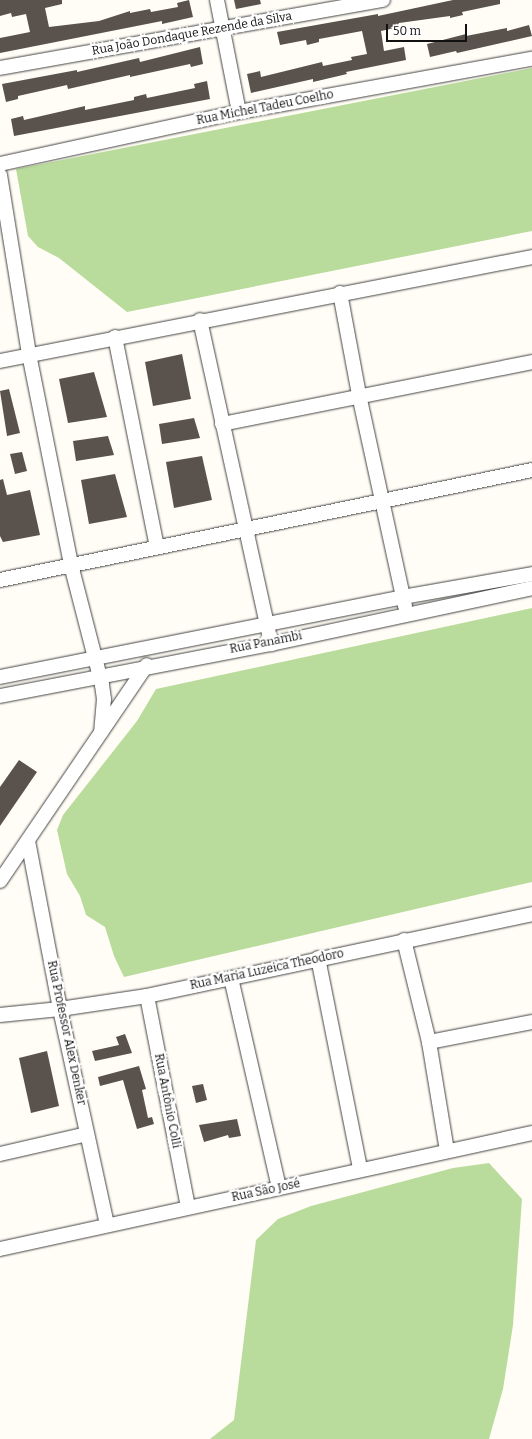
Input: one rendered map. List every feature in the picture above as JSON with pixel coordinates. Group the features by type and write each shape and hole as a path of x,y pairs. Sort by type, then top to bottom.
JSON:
{"street":[{"path":"217,0 239,112"},
{"name":"Rua João Dondaque Rezende da Silva","path":"0,68 383,0"},
{"name":"Rua Michel Tadeu Coelho","path":"0,164 239,112 532,59"},
{"path":"0,174 30,354 71,565 104,699 101,732"},
{"path":"0,361 200,320 532,257"},
{"path":"340,293 358,395 383,501 406,614"},
{"path":"200,320 271,644"},
{"path":"115,337 157,547"},
{"path":"222,424 358,395 532,362"},
{"path":"0,580 532,470"},
{"name":"Rua Panambi","path":"0,677 266,623 532,574"},
{"name":"Rua Panambi","path":"0,696 147,665 271,644 532,588"},
{"path":"0,882 147,665"},
{"name":"Rua Professor Alex Denker","path":"28,841 60,1009 107,1225"},
{"name":"Rua Maria Luzeica Theodoro","path":"0,1014 60,1009 147,996 318,958 532,914"},
{"path":"404,940 429,1042 447,1151"},
{"path":"318,958 360,1170"},
{"path":"231,978 279,1188"},
{"name":"Rua Antônio Colli","path":"147,996 188,1207"},
{"path":"429,1042 532,1022"},
{"name":"Rua São José","path":"0,1250 188,1207 532,1133"},
{"path":"0,1154 87,1134"}],"green space":[{"path":"532,68 532,231 127,312 59,258 38,247 28,236 16,169"},
{"path":"532,608 532,882 124,977 114,956 105,927 86,915 80,896 67,874 57,830 63,815 137,721 156,689"},
{"path":"489,1163 522,1199 513,1325 503,1389 489,1439 210,1439 234,1420 256,1240 278,1219 311,1206 453,1168"}],"building":[{"path":"0,0 62,0 62,4 45,8 49,27 99,21 130,11 130,13 150,9 151,12 178,7 177,3 189,0 193,17 162,24 162,21 0,53 0,38 30,32 26,14 12,17 11,13 0,16"},
{"path":"234,0 260,0 261,4 236,9"},
{"path":"453,0 500,0 500,4 462,12 463,15 450,18 450,16 399,23 395,28 381,31 384,51 404,47 406,60 346,72 347,74 313,82 313,79 251,93 247,74 260,71 261,77 322,62 323,66 352,60 351,57 367,54 362,31 319,39 319,42 307,45 306,40 280,45 277,32 378,14 378,16"},
{"path":"529,25 532,36 457,53 456,51 430,57 427,44 466,34 466,36 507,28 507,31"},
{"path":"200,47 203,64 191,67 190,64 130,77 130,75 68,89 67,85 18,96 18,99 6,102 2,84 77,70 77,72 139,58 140,62"},
{"path":"207,81 210,99 14,136 11,119 23,116 24,120 85,106 85,110 134,100 134,97 146,94 147,98 195,88 194,84"},
{"path":"182,354 191,399 153,406 145,362"},
{"path":"94,372 107,417 68,423 59,379"},
{"path":"9,389 20,433 7,436 0,391"},
{"path":"194,418 200,438 162,444 159,424"},
{"path":"108,436 114,455 76,461 73,441"},
{"path":"22,452 27,471 15,474 10,454"},
{"path":"202,456 212,500 174,508 166,462"},
{"path":"115,474 127,517 89,524 81,480"},
{"path":"3,479 7,495 30,490 40,535 3,542 0,536 0,480"},
{"path":"19,760 37,772 0,826 0,787"},
{"path":"125,1034 132,1053 95,1061 92,1051 119,1045 116,1037"},
{"path":"47,1051 59,1106 31,1113 19,1058"},
{"path":"139,1066 146,1089 142,1090 148,1118 152,1117 154,1124 137,1129 123,1080 100,1086 98,1077"},
{"path":"203,1084 207,1100 196,1103 192,1086"},
{"path":"237,1119 241,1136 229,1138 228,1135 204,1142 199,1125"}]}
